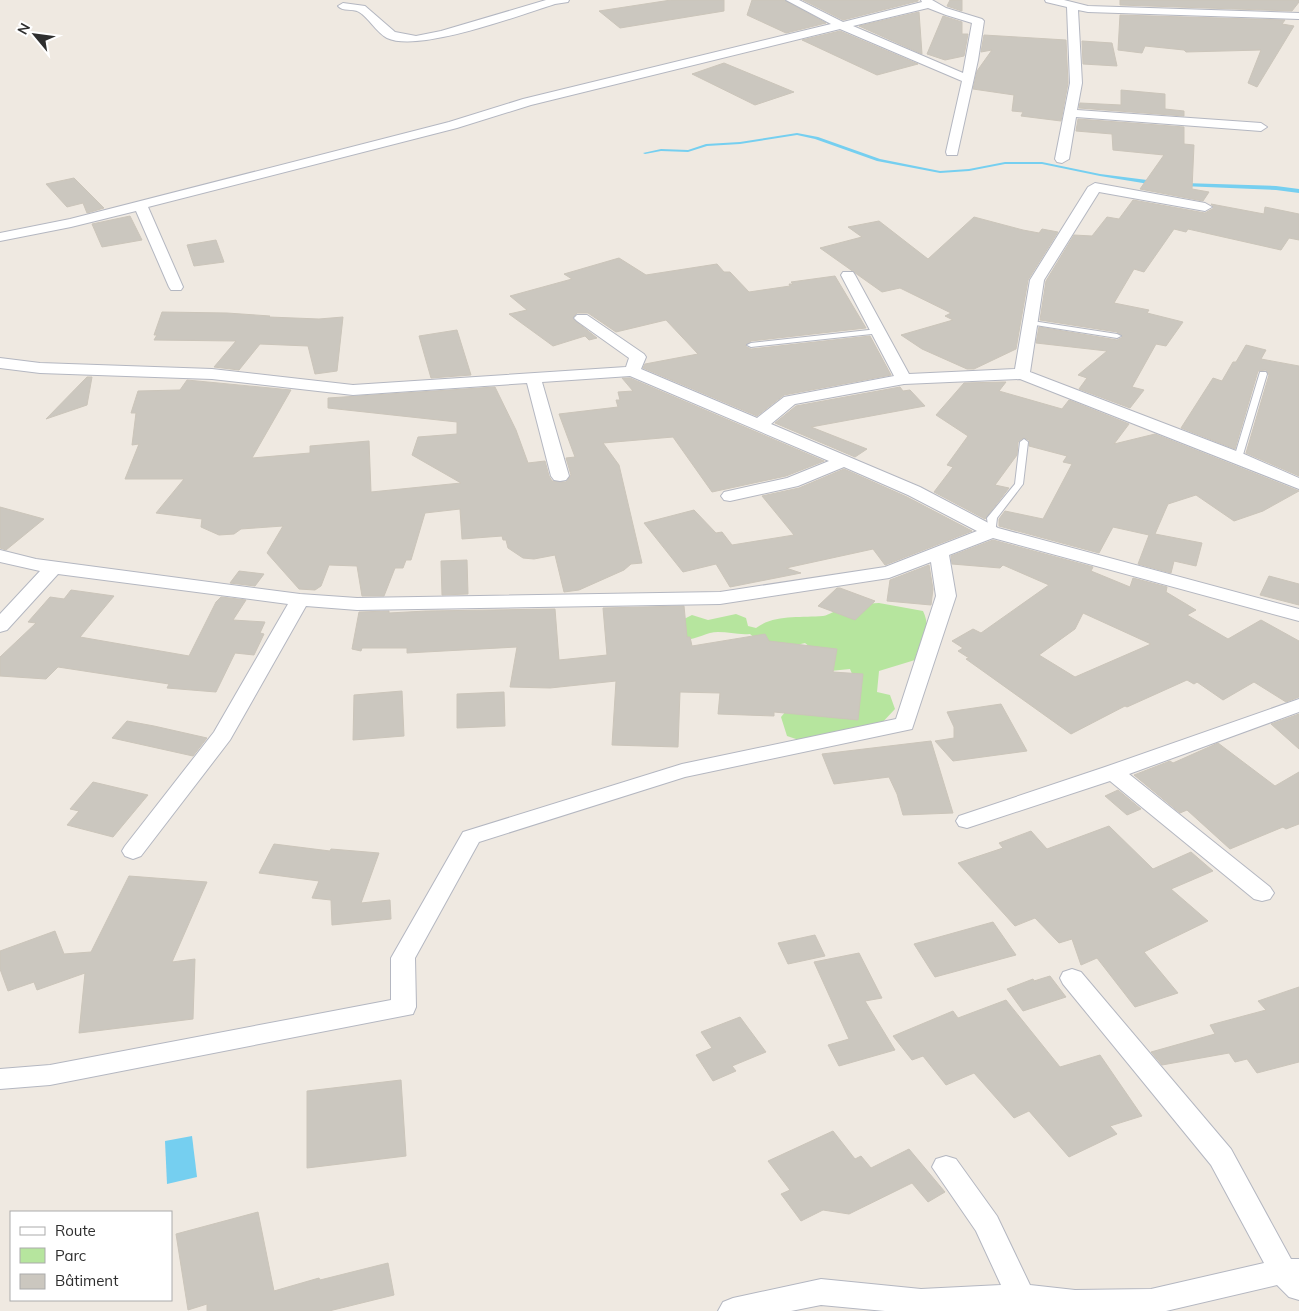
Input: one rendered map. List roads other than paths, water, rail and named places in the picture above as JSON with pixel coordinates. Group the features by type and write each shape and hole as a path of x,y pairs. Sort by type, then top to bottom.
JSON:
{"street":[{"path":"343,6 361,8 391,36 416,39 443,34 554,1 564,0"},
{"path":"792,0 843,26 968,79"},
{"path":"1050,0 1072,7 1088,9 1290,13 1299,7"},
{"path":"0,237 71,223 453,125 527,102 843,26 927,2 978,21 952,152"},
{"path":"1062,159 1076,83 1072,7"},
{"path":"1069,113 1261,128"},
{"path":"1022,374 1037,280 1095,187 1206,206"},
{"path":"140,205 176,287"},
{"path":"848,275 904,379"},
{"path":"582,318 638,357 632,370"},
{"path":"0,363 40,368 212,374 353,390 632,370 914,491 992,532 1299,615"},
{"path":"760,424 790,400 904,379 1022,374 1238,458 1299,484"},
{"path":"533,377 560,476"},
{"path":"730,496 792,482 845,461"},
{"path":"0,556 36,565 55,566 300,600 357,604 720,598 890,572 992,532"},
{"path":"0,1080 50,1075 404,1007 403,958 471,837 682,771 905,724 946,596 939,554"},
{"path":"0,626 55,566"},
{"path":"134,851 223,735 300,600"},
{"path":"967,821 1113,772 1299,705"},
{"path":"1113,772 1262,893"},
{"path":"733,1311 821,1292 921,1302 1075,1303 1148,1307 1294,1277 1221,1158 1072,978"},
{"path":"946,1167 987,1224 1026,1304"}],"lane":[{"path":"1029,322 1117,336"},
{"path":"751,345 878,331"},
{"path":"1238,458 1263,374"},
{"path":"992,532 992,518 1019,484 1024,442"}],"water":[{"path":"192,1136 197,1177 167,1184 165,1141"}],"waterway":[{"path":"645,153 661,150 688,151 706,145 740,143 797,134 816,138 879,160 940,172 969,170 1005,163 1042,163 1100,175 1155,183"},
{"path":"1184,185 1276,188 1299,191"}]}
